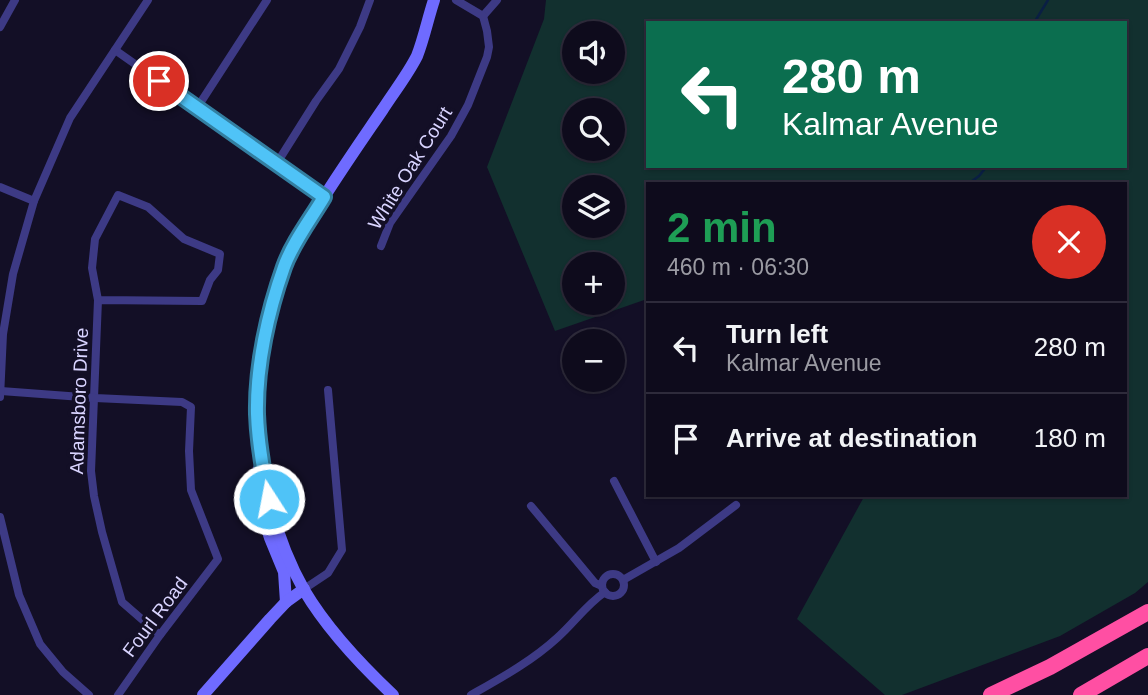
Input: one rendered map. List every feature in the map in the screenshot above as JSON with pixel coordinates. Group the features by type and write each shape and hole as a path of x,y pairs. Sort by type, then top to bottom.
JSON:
{"highway":[{"path":"991,695 1050,667 1148,612"},
{"path":"1081,695 1148,656"}],"street":[{"path":"0,27 15,0"},
{"path":"0,397 3,334 13,274 34,201 70,118 148,0"},
{"path":"197,108 267,0"},
{"path":"277,163 339,69 370,0"},
{"path":"393,695 328,625 304,589 289,559 269,499 261,461 257,414 259,375 265,335 285,265 324,197 416,56 434,0"},
{"path":"457,0 483,16 497,0"},
{"name":"White Oak Court","path":"381,246 390,223 451,136 468,105 489,47 483,16"},
{"path":"115,50 324,197"},
{"path":"0,187 34,201"},
{"name":"Adamsboro Drive","path":"98,300 202,301 210,280 218,270 220,254 184,239 148,207 118,195 95,239 92,268 98,300 90,471 94,496 122,603 160,635"},
{"path":"203,695 286,602 328,573 342,550 328,390"},
{"path":"1,391 95,398"},
{"name":"Fourl Road","path":"95,398 182,402 191,407 191,490 218,559 118,695"},
{"path":"261,461 256,485 263,517 284,572 286,602"},
{"path":"614,481 656,562"},
{"path":"623,580 690,541 736,505"},
{"path":"471,695 524,664 558,638 603,589 605,578 617,575 623,580 624,589 618,595 610,596 603,589 595,583 531,506"},
{"path":"0,517 4,552 40,644 63,672 89,695"}],"green space":[{"path":"546,0 1148,0 1148,582 1135,593 1060,636 902,695 885,695 797,619 864,497 1127,497 1127,182 646,182 646,299 625,307 625,252 562,252 562,315 601,315 555,331 487,167 544,19"}],"waterway":[{"path":"1035,21 1048,0"},
{"path":"971,182 985,168"}],"route":[{"path":"159,81 324,197 285,265 265,335 257,414 261,461 269,499"}]}
